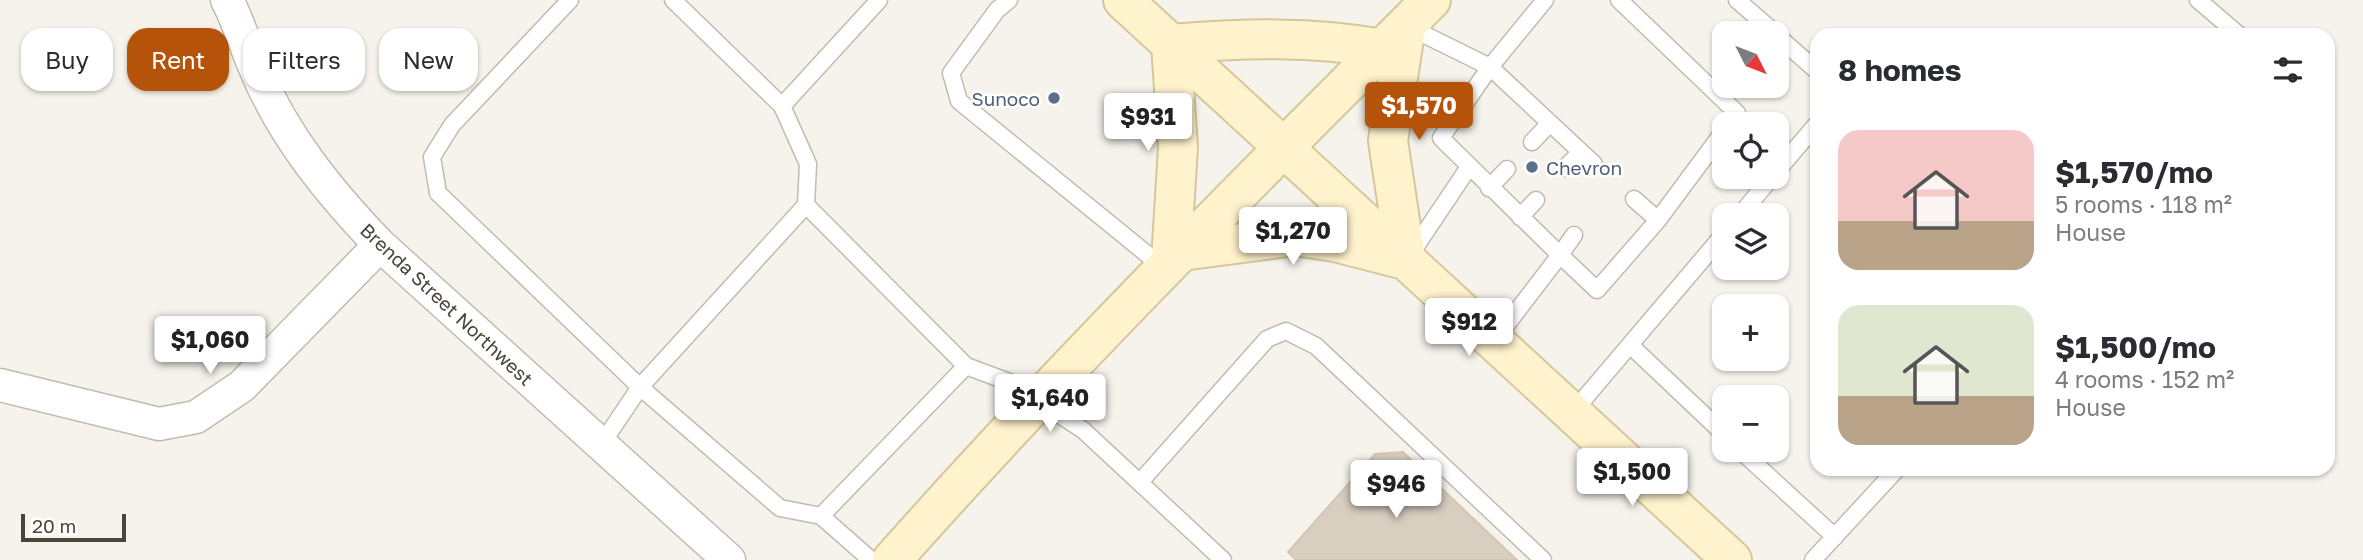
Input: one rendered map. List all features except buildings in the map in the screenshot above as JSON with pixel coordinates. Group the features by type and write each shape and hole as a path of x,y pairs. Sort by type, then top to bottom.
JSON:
{"street":[{"name":"Brenda Street Northwest","path":"227,0 256,71 296,146 335,199 380,245 729,560"},
{"path":"1123,0 1572,413 1716,555"},
{"path":"1171,44 1250,38 1333,40 1407,25"},
{"path":"1406,260 1388,141 1407,25"},
{"path":"892,560 965,478 1172,260 1407,25"},
{"path":"1171,44 1178,147 1172,260"},
{"path":"1172,260 1296,236 1335,242 1406,260"},
{"path":"0,385 159,424 196,417 242,386 380,245"}],"lane":[{"path":"570,0 452,125 432,158 438,193 640,387 780,508 821,516 871,560"},
{"path":"601,445 640,387 806,205 808,164 782,106 673,0"},
{"path":"782,106 879,0"},
{"path":"1009,0 997,10 950,73 959,101 1172,260"},
{"path":"1545,0 1490,67 1441,138 1489,188 1597,290 1658,220 1712,147"},
{"path":"1619,0 1736,112"},
{"path":"1737,0 1760,21"},
{"path":"2198,0 2231,28"},
{"path":"1407,25 1490,67 1594,164"},
{"path":"1789,46 1810,65"},
{"path":"1532,142 1549,123"},
{"path":"1789,157 1810,132"},
{"path":"1565,168 1581,152"},
{"path":"1406,260 1469,167"},
{"path":"1489,188 1507,169"},
{"path":"1750,203 1762,189"},
{"path":"1634,198 1658,220"},
{"path":"1520,217 1536,200"},
{"path":"806,205 966,366 1009,382 1083,430 1223,560"},
{"path":"1494,341 1574,235"},
{"path":"1572,413 1712,248"},
{"path":"1140,482 1267,339 1286,331 1315,346 1544,560"},
{"path":"1630,345 1712,423"},
{"path":"821,516 966,366"},
{"path":"1754,462 1835,537"},
{"path":"1813,560 1891,476"}],"place":[{"name":"Sunoco","path":"1054,98"},
{"name":"Chevron","path":"1532,167"}]}
